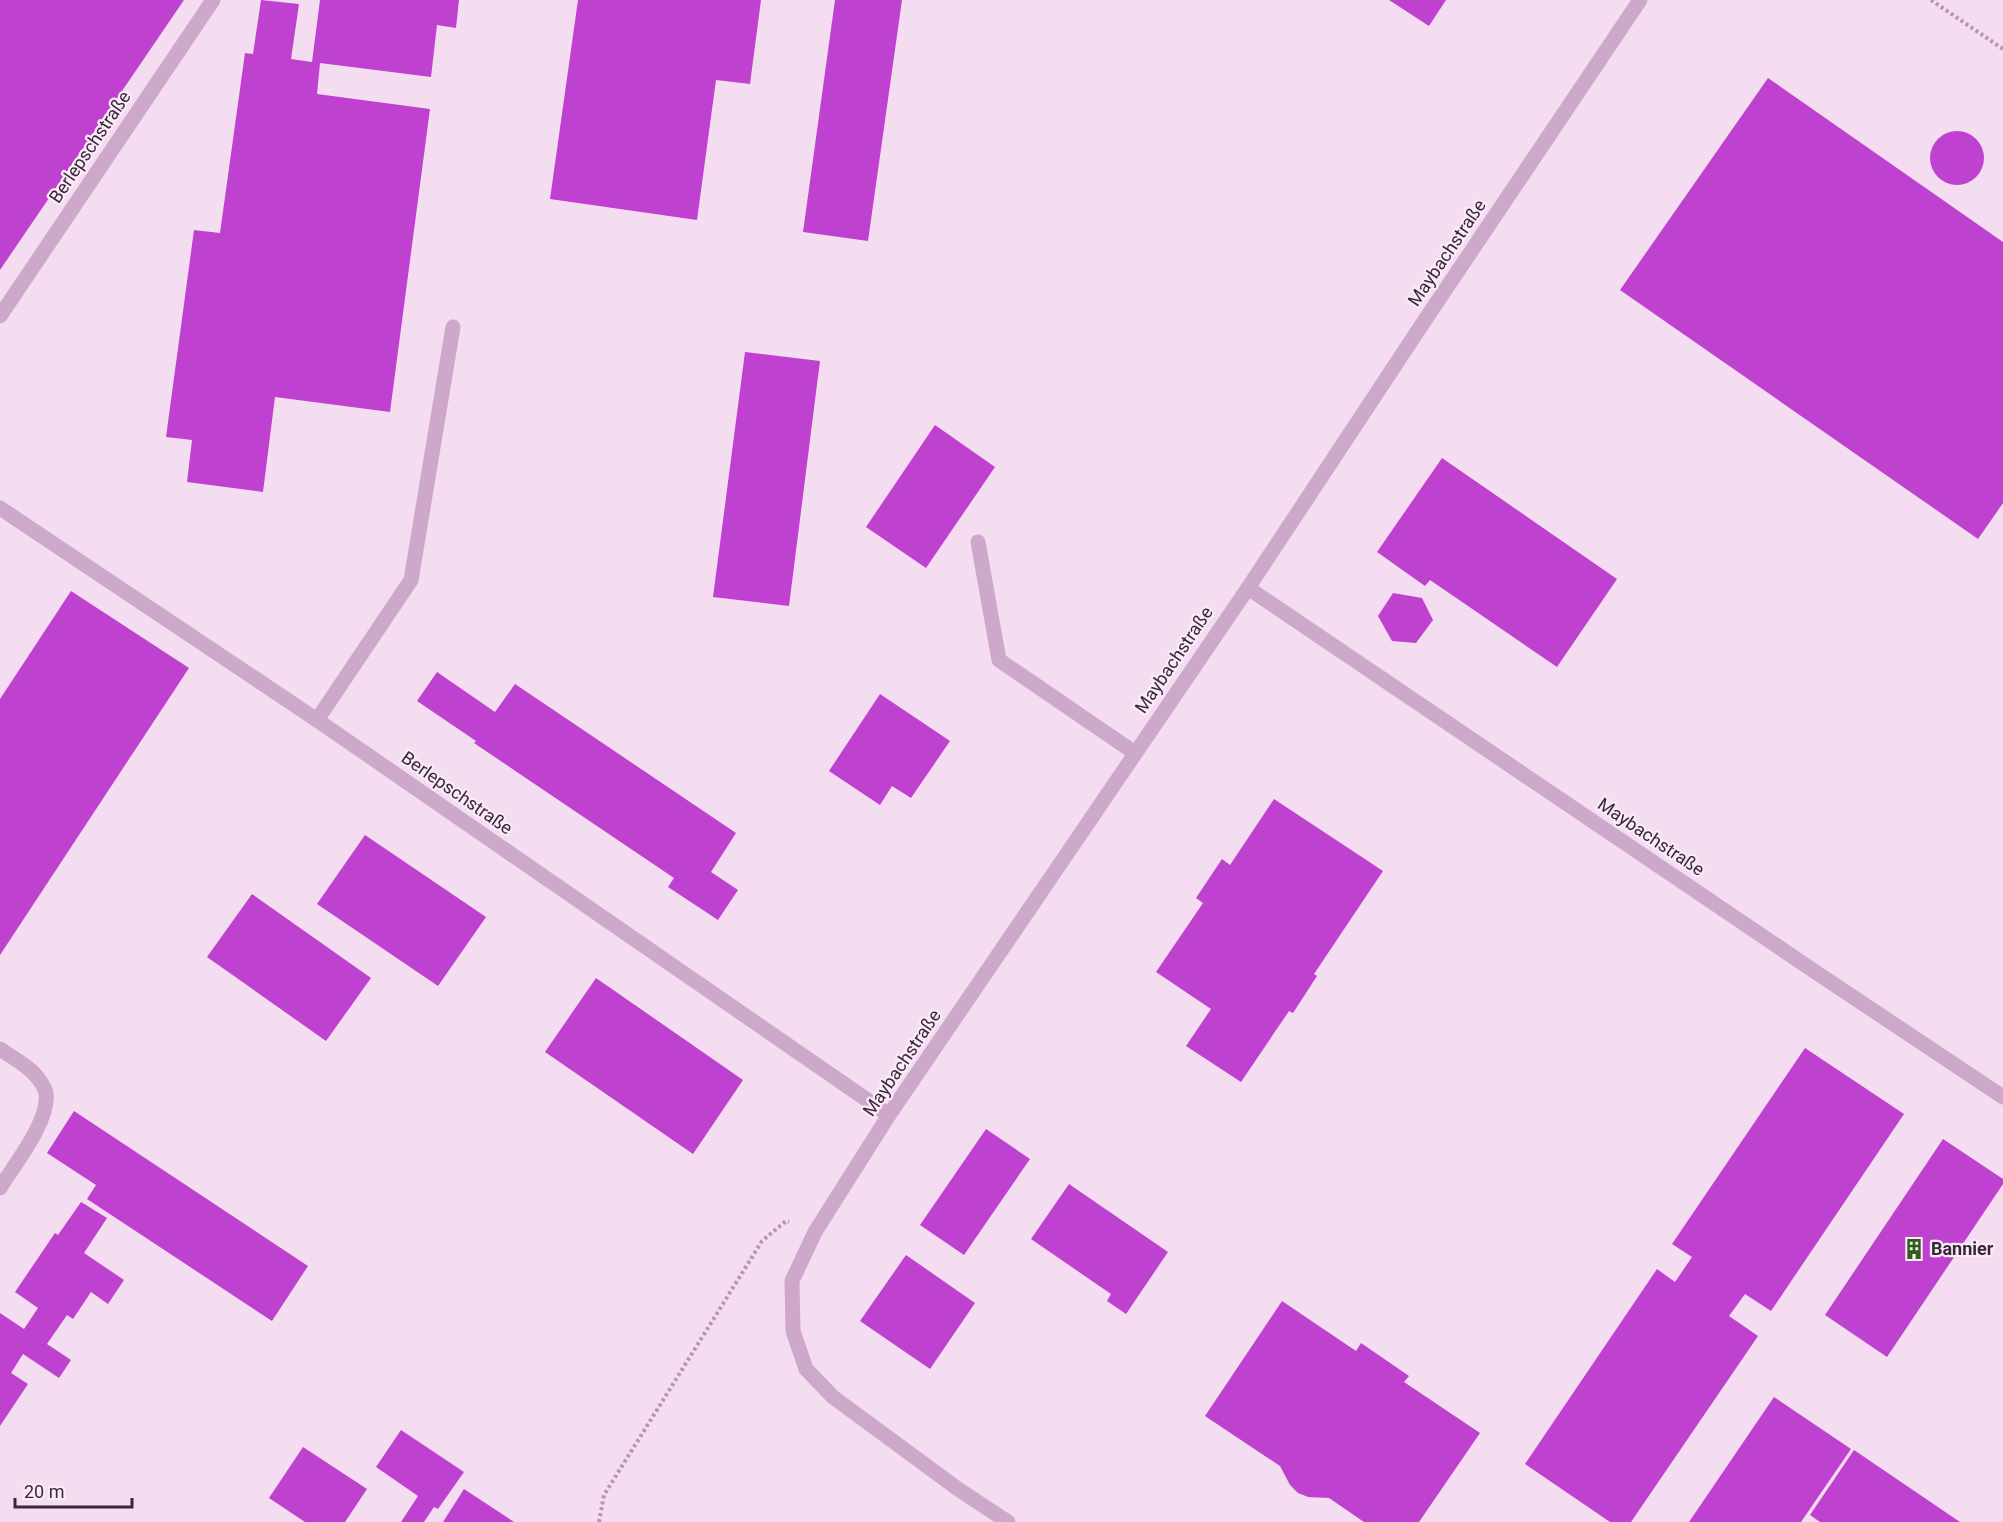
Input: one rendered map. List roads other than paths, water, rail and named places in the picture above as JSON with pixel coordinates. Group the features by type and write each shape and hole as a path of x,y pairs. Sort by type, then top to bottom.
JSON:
{"street":[{"name":"Berlepschstraße","path":"0,316 213,0"},
{"name":"Maybachstraße","path":"1008,1522 958,1489 833,1397 806,1370 793,1331 792,1281 815,1232 889,1115 1248,588 1640,0"},
{"path":"317,720 411,580 453,327"},
{"name":"Berlepschstraße","path":"0,508 317,720 889,1115"},
{"path":"978,542 999,660 1135,753"},
{"name":"Maybachstraße","path":"1248,588 2003,1097"},
{"path":"0,1049 28,1068 39,1079 46,1092 45,1110 35,1132 0,1188"}],"place":[{"name":"Bannier","path":"1914,1249"}]}
